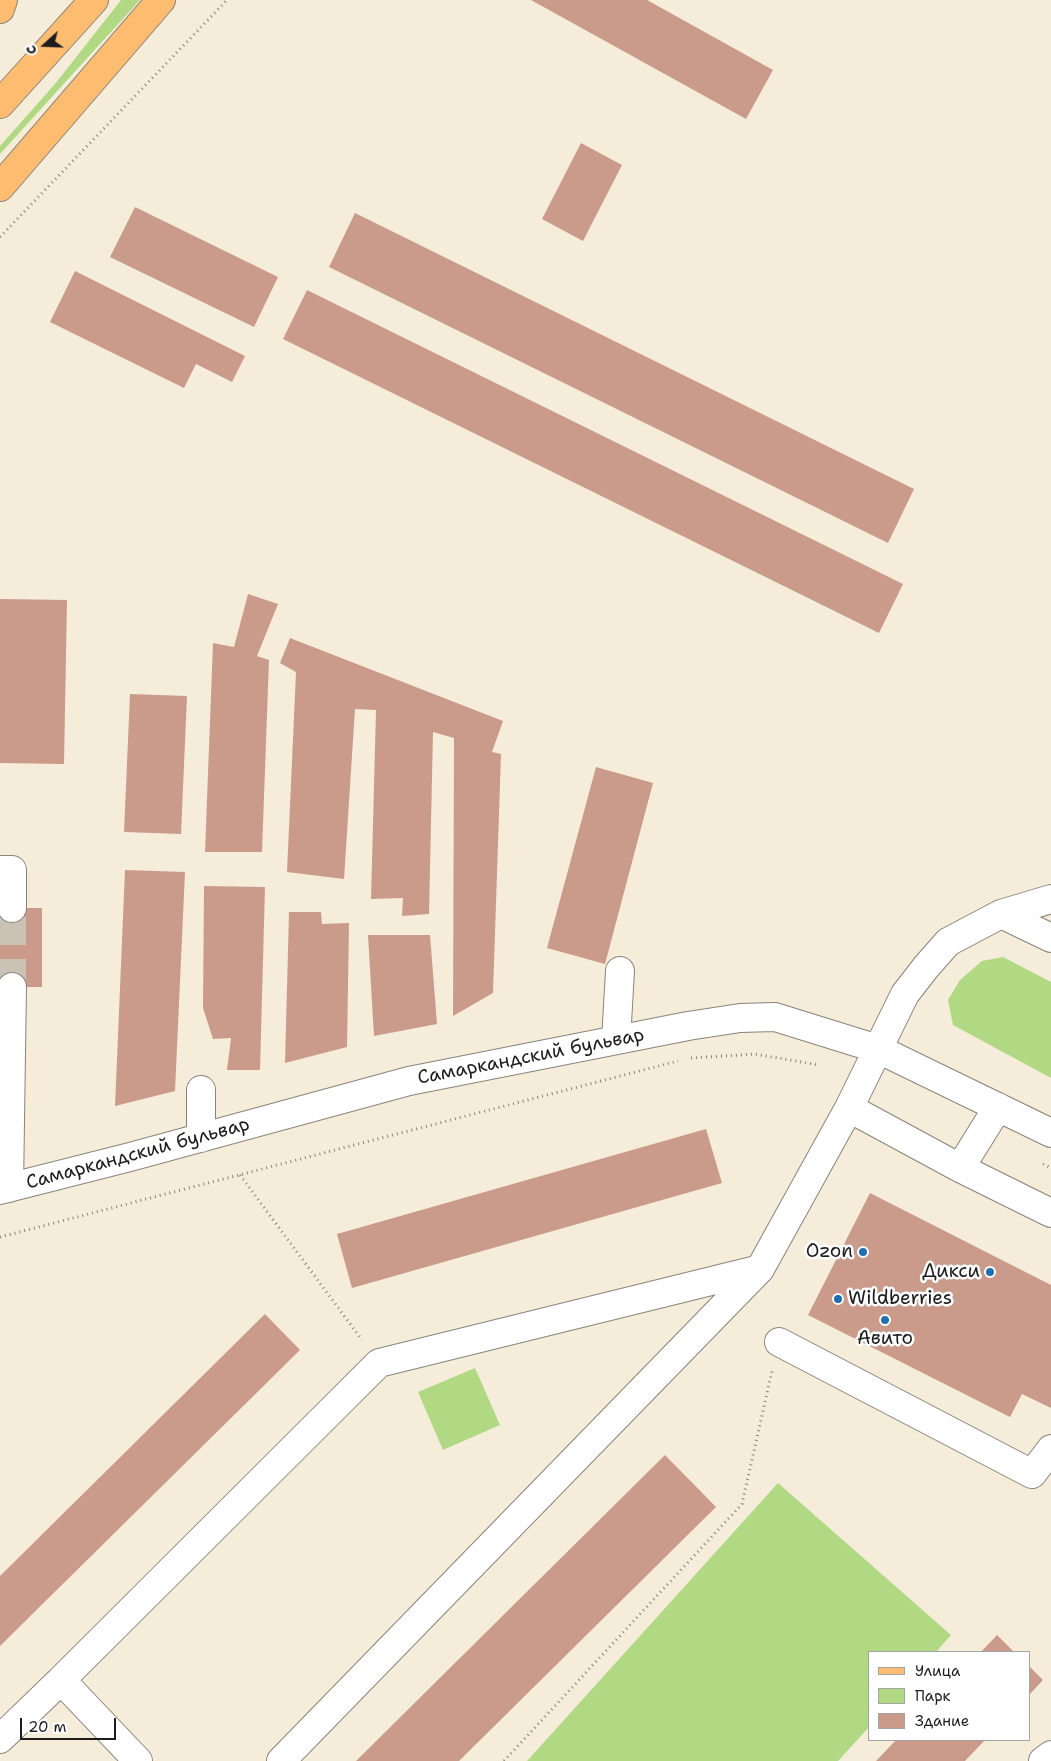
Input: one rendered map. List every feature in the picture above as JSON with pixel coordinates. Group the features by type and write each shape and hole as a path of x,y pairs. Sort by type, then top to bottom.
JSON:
{"main road":[{"path":"0,9 3,0"},
{"path":"0,104 94,0"},
{"path":"0,188 161,0"}],"street":[{"path":"0,870 12,870 12,908"},
{"path":"281,1761 760,1269 849,1108 905,994 948,942 1001,914 1051,899"},
{"path":"1001,914 1051,938"},
{"path":"616,1040 620,971"},
{"path":"4,1189 12,987"},
{"name":"Самаркандский бульвар","path":"4,1189 409,1081 616,1040 740,1018 775,1017 878,1048 1051,1133"},
{"path":"201,1090 201,1138"},
{"path":"960,1168 998,1107"},
{"path":"849,1108 960,1168 1051,1214"},
{"path":"0,1740 379,1363 760,1269"},
{"path":"779,1342 1032,1474 1051,1449"},
{"path":"61,1680 138,1761"},
{"path":"1044,1761 1051,1755"}],"path":[{"path":"0,237 228,0"},
{"path":"688,1059 755,1054 820,1065"},
{"path":"0,1237 679,1061"},
{"path":"1042,1164 1051,1168"},
{"path":"240,1175 379,1363"},
{"path":"504,1761 742,1504 779,1342"}],"green space":[{"path":"121,0 140,0 0,154 0,146 55,84"},
{"path":"1003,957 1051,982 1051,1078 953,1025 948,1000 960,980 982,961"},
{"path":"475,1368 500,1425 443,1450 418,1392"},
{"path":"778,1483 951,1635 937,1651 868,1651 868,1728 838,1761 527,1761"}],"building":[{"path":"531,0 647,0 773,70 746,119"},
{"path":"581,143 622,165 583,241 542,219"},
{"path":"135,207 278,277 254,327 110,257"},
{"path":"355,213 914,489 888,543 329,267"},
{"path":"75,271 245,356 232,382 196,364 184,388 50,322"},
{"path":"307,290 903,584 879,633 283,339"},
{"path":"248,594 278,604 257,656 269,660 262,852 205,852 213,643 234,647"},
{"path":"0,599 67,600 64,764 0,763"},
{"path":"290,638 503,721 492,752 501,754 493,993 453,1016 454,738 433,732 429,914 402,916 403,898 371,899 376,710 355,709 344,879 287,872 296,672 280,663"},
{"path":"130,694 187,696 181,834 124,832"},
{"path":"596,767 653,783 605,964 547,948"},
{"path":"125,870 185,872 175,1091 115,1106"},
{"path":"204,886 265,887 260,1070 227,1070 231,1038 213,1039 203,1008"},
{"path":"0,908 42,908 42,987 0,987"},
{"path":"289,912 321,912 322,924 349,923 347,1047 285,1063"},
{"path":"368,935 430,935 437,1024 374,1036"},
{"path":"706,1129 722,1183 352,1288 337,1234"},
{"path":"870,1193 1051,1285 1051,1408 1022,1394 1010,1417 808,1315"},
{"path":"265,1314 300,1350 0,1646 0,1576"},
{"path":"665,1455 716,1507 459,1761 356,1761"},
{"path":"997,1635 1013,1651 982,1651"},
{"path":"1031,1668 1043,1680 1031,1693"},
{"path":"895,1741 984,1741 965,1761 876,1761"}],"tunnel":[{"path":"12,908 12,987"}],"place":[{"name":"Ozon","path":"863,1252"},
{"name":"Дикси","path":"990,1272"},
{"name":"Wildberries","path":"838,1299"},
{"name":"Авито","path":"885,1320"}]}
